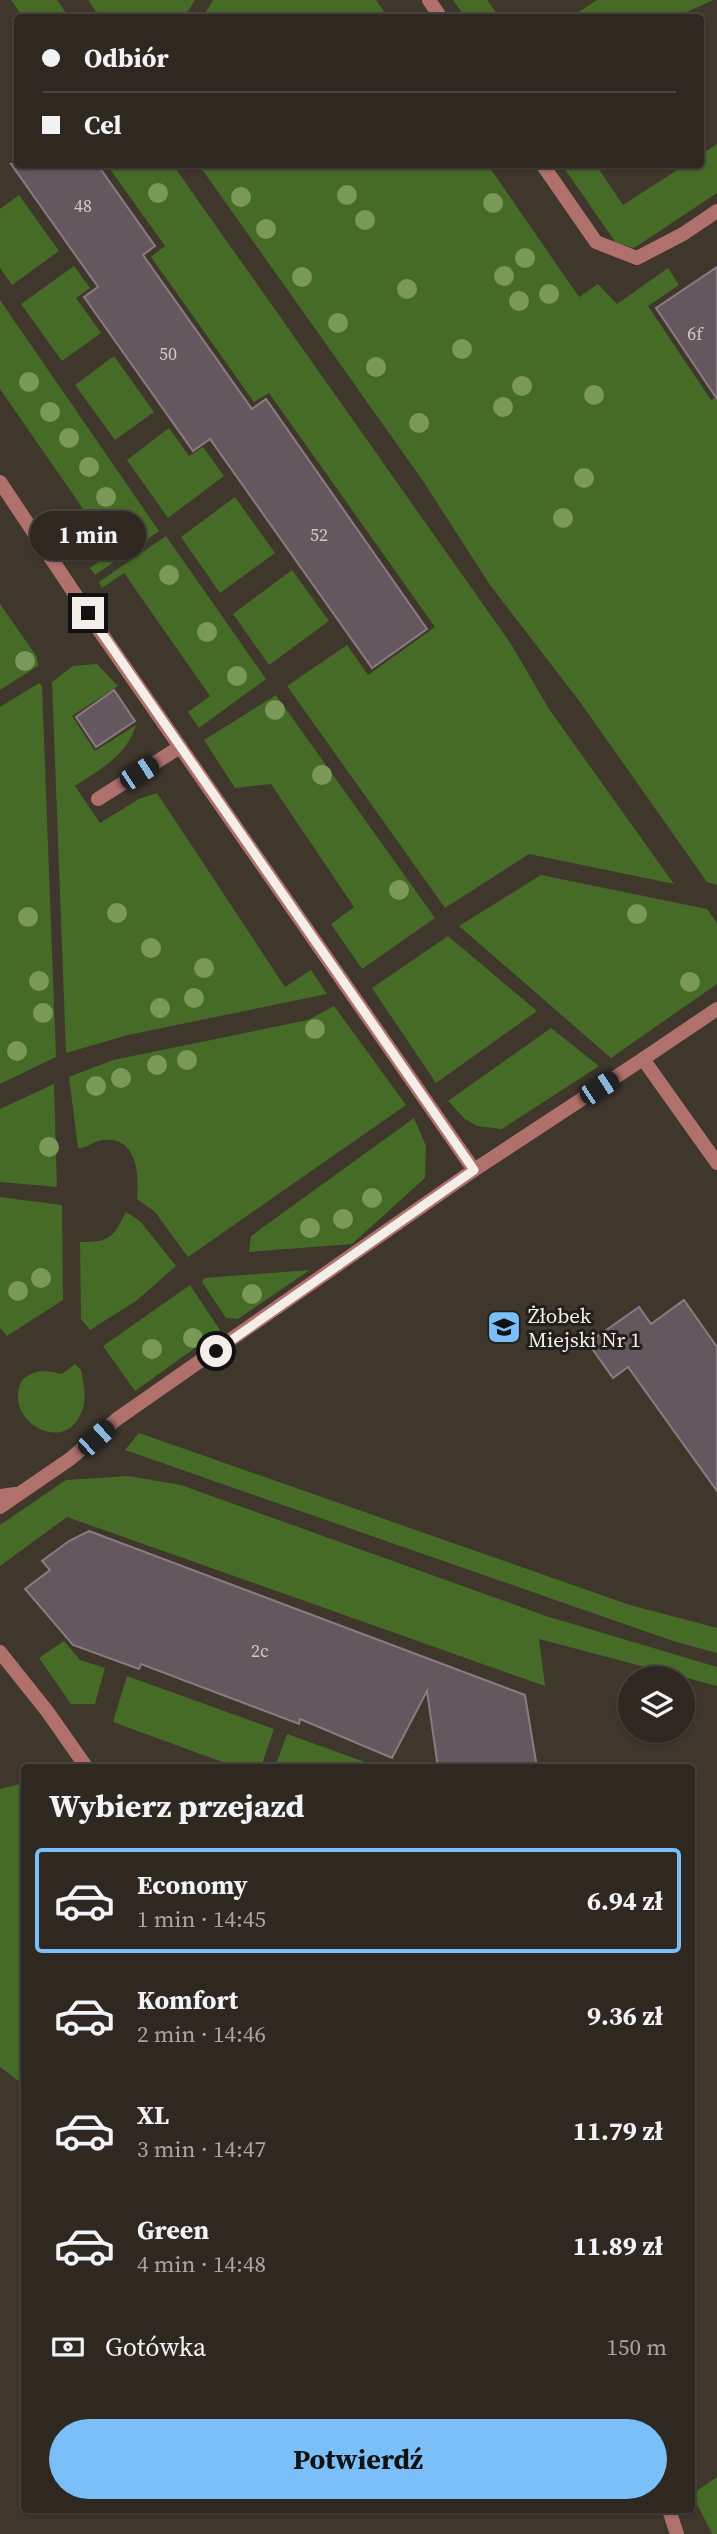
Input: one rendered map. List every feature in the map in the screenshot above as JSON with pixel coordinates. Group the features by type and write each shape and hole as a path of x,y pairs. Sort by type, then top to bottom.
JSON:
{"street":[{"path":"545,168 596,242 637,258 683,234 717,211"},
{"path":"0,482 180,747 474,1170"},
{"path":"98,800 180,747"},
{"path":"0,1507 15,1494 70,1459 117,1419 474,1170 717,1009"},
{"path":"643,1059 717,1163"},
{"path":"0,1496 15,1494"},
{"path":"0,1652 47,1711 84,1764"},
{"path":"670,2513 677,2534"}],"green space":[{"path":"11,0 57,0 67,14 21,14"},
{"path":"88,0 195,0 186,14 98,14"},
{"path":"213,0 376,0 386,14 205,14"},
{"path":"453,0 487,0 497,14 463,14"},
{"path":"597,0 713,0 683,14 576,14"},
{"path":"717,144 717,193 634,248 616,243 564,168 598,168 623,205 680,168 704,168 704,152"},
{"path":"109,168 175,168 511,644 549,709 674,884 529,854 445,908 287,686 347,645 368,675 435,627 269,393 254,402 151,257 165,246"},
{"path":"201,168 490,168 579,297 598,284 617,304 668,268 679,285 648,306 711,400 717,397 717,885 707,882 580,702 490,585 423,481"},
{"path":"19,195 59,251 12,285 0,268 0,209"},
{"path":"74,266 90,288 76,298 101,333 62,361 21,304"},
{"path":"0,300 159,531 95,575 90,568 113,552 0,389"},
{"path":"114,356 154,412 115,440 75,385"},
{"path":"169,428 189,456 203,447 224,476 168,518 127,460"},
{"path":"235,497 275,553 220,593 181,537"},
{"path":"166,536 266,679 199,728 188,712 210,696 124,573 102,588 99,582"},
{"path":"292,570 329,621 269,665 233,614"},
{"path":"0,604 37,657 38,666 0,690"},
{"path":"97,664 118,686 72,716 95,751 136,725 132,736 119,753 75,786 100,823 139,799 157,793 285,987 311,970 327,994 128,1035 66,1053 52,682 73,666"},
{"path":"39,683 42,686 56,1057 0,1084 0,707"},
{"path":"276,695 435,918 362,969 331,924 354,907 271,784 235,788 204,740"},
{"path":"541,875 707,909 717,923 717,984 611,1058 459,926"},
{"path":"448,936 537,1011 436,1083 372,988"},
{"path":"334,1006 406,1105 188,1257 155,1212 137,1199 134,1160 124,1145 104,1140 78,1148 69,1077 113,1060 308,1020"},
{"path":"551,1028 599,1066 502,1129 477,1126 465,1119 448,1101"},
{"path":"54,1084 57,1187 0,1182 0,1109"},
{"path":"414,1118 426,1146 425,1178 352,1244 249,1252 251,1236"},
{"path":"0,1197 62,1205 63,1300 7,1336 0,1328"},
{"path":"126,1212 140,1221 176,1266 136,1301 90,1330 81,1319 80,1242 109,1237 118,1228"},
{"path":"310,1270 238,1319 226,1318 202,1282 204,1278"},
{"path":"190,1285 220,1330 135,1391 103,1346"},
{"path":"75,1364 81,1370 85,1395 77,1420 67,1430 54,1433 41,1429 29,1421 21,1410 18,1396 22,1380 41,1371 62,1374"},
{"path":"139,1433 630,1605 717,1628 717,1653 673,1641 125,1450"},
{"path":"128,1476 181,1485 546,1616 717,1667 717,1686 695,1680 695,1666 641,1666 539,1639 545,1686 67,1517 0,1566 0,1525 66,1480"},
{"path":"64,1641 80,1660 105,1668 95,1704 71,1704 39,1658"},
{"path":"127,1676 274,1729 262,1764 228,1764 113,1722"},
{"path":"287,1734 371,1764 276,1764"},
{"path":"21,1784 21,2083 0,2067 0,1789"},
{"path":"717,2477 717,2534 712,2534 695,2500 695,2492"}],"building":[{"path":"11,164 14,164 14,168 100,168 155,246 143,255 252,409 266,399 427,629 372,668 210,439 193,451 84,297 98,287"},
{"path":"717,267 717,399 656,308"},
{"path":"114,690 135,721 96,747 76,717"},
{"path":"684,1300 717,1347 717,1491 628,1367 613,1378 588,1343 639,1307 651,1324"},
{"path":"89,1531 525,1695 536,1764 437,1764 427,1691 392,1758 300,1719 299,1724 141,1664 139,1669 73,1645 25,1589 50,1570 42,1561 69,1541"}],"place":[{"name":"Żłobek Miejski Nr 1","path":"504,1327"}],"route":[{"path":"88,613 352,990 474,1170 216,1351"}]}
